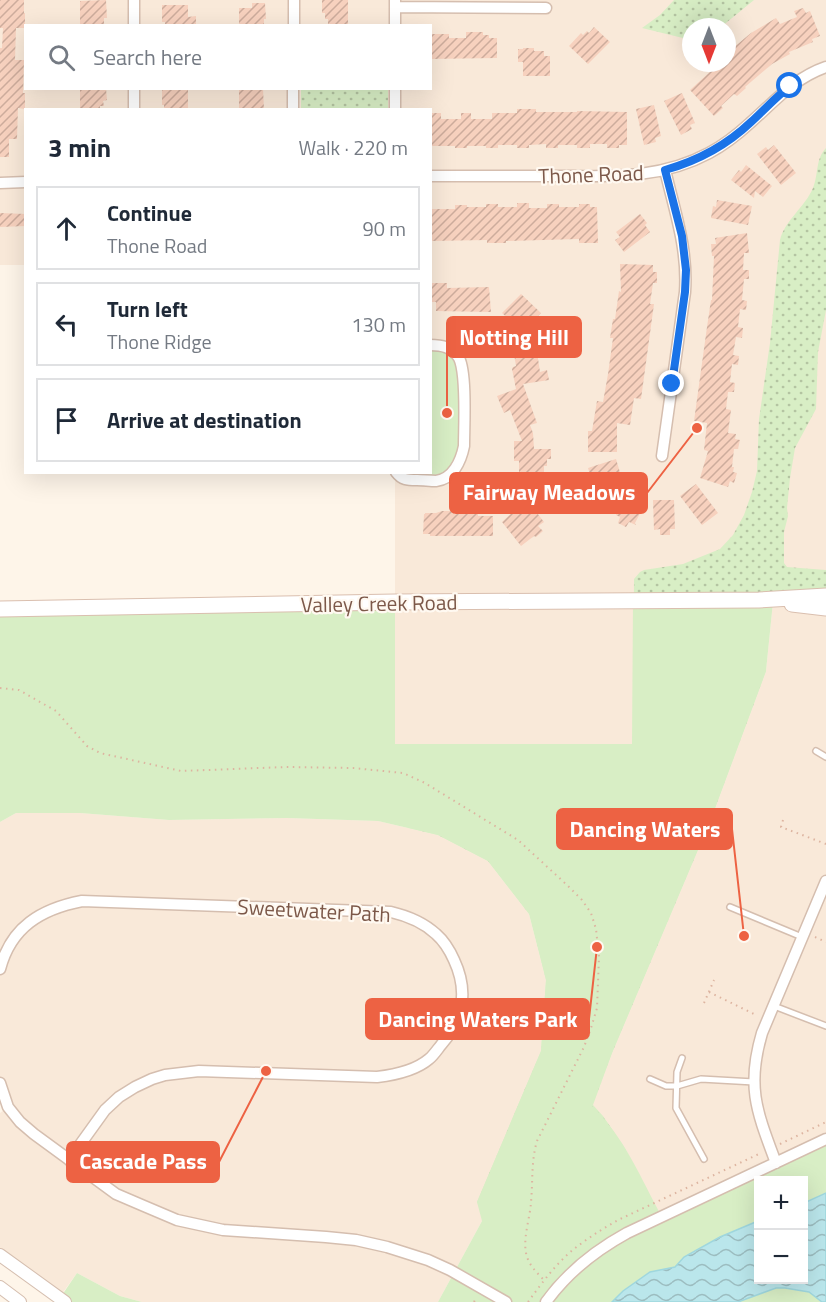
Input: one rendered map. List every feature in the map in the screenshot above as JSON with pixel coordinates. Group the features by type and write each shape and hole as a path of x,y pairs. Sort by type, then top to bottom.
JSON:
{"main road":[{"name":"Valley Creek Road","path":"0,609 406,602 759,600 826,596"},
{"name":"Valley Creek Road","path":"759,600 826,608"}],"street":[{"path":"134,0 134,24"},
{"path":"294,0 294,24"},
{"path":"395,24 395,4 546,8"},
{"name":"Thone Road","path":"432,176 628,176 665,170 691,161 723,145 790,86 826,67"},
{"path":"134,90 134,108"},
{"path":"293,90 293,108"},
{"path":"395,90 395,108"},
{"path":"662,456 685,292 686,270 682,236 665,170"},
{"path":"0,183 24,182"},
{"path":"398,474 407,480 440,480 454,470 463,453 462,366 452,350 446,346 432,345"},
{"path":"776,1163 760,1120 756,1099 754,1082 757,1051 762,1033 826,881"},
{"name":"Sweetwater Path","path":"0,969 11,943 23,928 39,915 62,905 82,901 392,912 409,916 438,935 458,968 463,991 461,1010 453,1030 429,1060 396,1074 377,1077 199,1071 165,1075 135,1087 119,1097 105,1110 69,1160"},
{"path":"0,1083 4,1110 116,1194 177,1220 223,1230 356,1240 387,1247 428,1260 450,1270 506,1302"},
{"path":"546,1302 572,1273 608,1244 826,1139"},
{"path":"0,1255 65,1302"},
{"path":"0,1287 20,1302"}],"lane":[{"path":"816,751 826,757"},
{"path":"730,907 802,937"},
{"path":"774,1005 826,1026"},
{"path":"682,1058 677,1072 676,1108 704,1159"},
{"path":"650,1079 666,1086 677,1086 701,1079 754,1082"}],"path":[{"path":"0,688 19,690 56,711 87,746 100,753 181,771 286,767 353,768 403,773 425,783 518,840 575,892 591,913 596,929 599,957 597,1008 584,1047 537,1141 532,1156 532,1186 526,1252 530,1264 544,1280"},
{"path":"783,820 782,827 826,844"},
{"path":"704,1003 714,981"},
{"path":"709,992 756,1014"}],"shaded area":[{"path":"0,0 826,0 826,596 633,600 633,744 395,744 395,474 436,481 432,372 432,108 24,108 24,265 0,265"},
{"path":"773,602 826,608 826,1139 661,1217 626,1150 592,1106 612,1053 711,819 766,671"},
{"path":"16,813 80,813 169,820 287,818 378,821 438,835 488,861 529,914 546,980 541,1051 518,1108 482,1221 438,1302 142,1302 120,1296 77,1273 59,1298 0,1255 0,1113 8,1107 0,1092 0,822"}],"green space":[{"path":"674,0 754,0 732,18 682,18 682,38 642,28 660,15"},
{"path":"301,90 388,90 388,108 301,108"},
{"path":"826,148 826,310 818,352 816,409 795,448 790,478 788,516 784,532 784,563 787,567 826,570 826,596 763,600 766,671 711,819 612,1053 593,1105 626,1150 494,1236 477,1202 541,1051 546,980 530,915 488,861 438,835 409,828 421,780 633,744 634,579 644,570 683,564 720,549 733,535 744,515 757,471 759,419 770,343 780,240 786,226 813,188 820,157"},
{"path":"432,346 459,359 463,453 440,480 402,474 432,474"},
{"path":"633,600 773,602 766,671 711,819 612,1053 592,1106 623,1144 662,1217 826,1139 826,1302 438,1302 482,1221 477,1202 541,1051 546,980 529,914 488,861 438,835 378,821 287,818 169,820 80,813 16,813 0,822 0,609 395,602 395,744 632,744"},
{"path":"77,1273 120,1296 142,1302 65,1302 60,1298"}],"water":[{"path":"826,1193 826,1302 822,1302 809,1292 776,1288 738,1302 612,1302 623,1291 650,1272 675,1267 684,1257 720,1237 754,1223 754,1284 808,1284 808,1201"}],"building":[{"path":"0,0 24,0 25,24 24,28 16,28 15,60 24,60 25,108 18,108 17,139 9,139 9,157 0,157 0,48 2,48 3,28 0,28"},
{"path":"106,0 107,18 104,18 104,24 80,24 80,1"},
{"path":"322,0 348,0 348,24 328,24 325,13 322,13"},
{"path":"252,3 265,3 264,24 239,24 239,8 252,8"},
{"path":"162,5 188,5 188,17 196,16 196,24 165,24 162,22"},
{"path":"803,8 806,13 810,11 820,36 772,64 737,96 734,94 714,116 690,90 710,72 736,72 736,46 751,33 776,18 780,24 797,17 794,11"},
{"path":"594,27 610,42 588,64 569,46 581,33 583,35 587,31 589,33"},
{"path":"466,32 483,32 483,35 489,35 489,38 497,38 497,58 432,59 432,34 449,34 449,38 466,38"},
{"path":"534,48 534,51 544,51 544,56 550,56 550,76 523,76 523,62 518,62 518,49"},
{"path":"80,90 106,90 107,100 103,101 104,106 80,108"},
{"path":"162,90 188,90 188,108 164,108"},
{"path":"239,90 263,90 264,108 239,108"},
{"path":"682,93 695,123 690,125 692,129 681,135 664,101"},
{"path":"654,105 661,136 655,138 656,142 644,145 636,109"},
{"path":"517,109 536,109 536,112 627,112 627,145 619,145 619,148 607,148 607,144 590,144 590,148 558,145 558,148 546,148 546,144 529,145 529,148 517,148 517,145 498,145 498,148 432,146 432,113 441,113 441,119 461,119 461,113 471,113 471,119 492,119 492,113 517,113"},
{"path":"774,145 796,173 781,185 757,154 766,147 768,150"},
{"path":"746,165 772,186 763,197 755,191 754,198 731,180"},
{"path":"717,200 752,206 748,225 711,218 713,206 716,207"},
{"path":"517,203 529,203 529,208 547,208 547,204 559,204 559,207 579,207 579,204 590,204 590,207 597,207 598,243 579,243 579,239 506,241 506,243 487,243 487,240 432,241 432,209 455,209 455,205 486,207 486,204 498,204 498,207 517,207"},
{"path":"0,213 24,214 24,226 0,227"},
{"path":"640,214 650,232 624,252 615,240 620,237 616,232"},
{"path":"747,233 749,253 744,253 743,270 749,270 749,279 744,279 742,300 747,301 746,310 740,309 738,327 743,328 742,338 736,337 733,355 739,356 738,365 732,364 730,382 735,383 734,392 728,392 726,409 731,410 728,433 736,434 735,439 740,440 738,449 734,449 732,467 734,467 733,472 737,473 734,483 730,481 728,487 700,478 708,451 704,450 707,423 694,421 712,300 714,256 712,256 711,244 716,244 715,238"},
{"path":"620,264 653,265 653,272 657,272 657,283 653,283 650,304 654,304 641,399 634,398 630,425 617,423 617,452 588,452 588,431 592,431 597,401 603,402 608,374 613,319 615,319 619,291 621,292"},
{"path":"432,283 447,283 447,288 489,287 491,312 436,311 436,302 432,302"},
{"path":"521,294 541,313 513,345 502,335 513,323 502,313"},
{"path":"536,345 540,372 547,370 549,380 523,384 537,423 530,425 534,449 551,449 551,459 547,459 547,466 544,466 544,483 519,483 519,461 514,461 514,441 522,441 510,410 504,413 497,396 516,389 512,369 516,366 513,348"},
{"path":"616,459 622,479 594,487 588,468"},
{"path":"696,484 718,513 702,525 680,496"},
{"path":"518,485 544,522 538,526 543,531 521,546 502,522 516,509 505,495"},
{"path":"637,493 648,498 636,525 629,522 626,527 618,523 620,517 616,515 627,494 630,506"},
{"path":"653,500 674,500 675,529 670,529 670,535 660,535 660,529 654,530"},
{"path":"454,511 454,514 493,516 493,536 423,534 424,514"}],"place":[{"name":"Notting Hill","path":"447,413"},
{"name":"Fairway Meadows","path":"697,428"},
{"name":"Dancing Waters","path":"744,936"},
{"name":"Dancing Waters Park","path":"597,947"},
{"name":"Cascade Pass","path":"266,1071"}],"route":[{"path":"672,384 686,270 682,236 665,170 691,161 723,145 790,86"}]}
